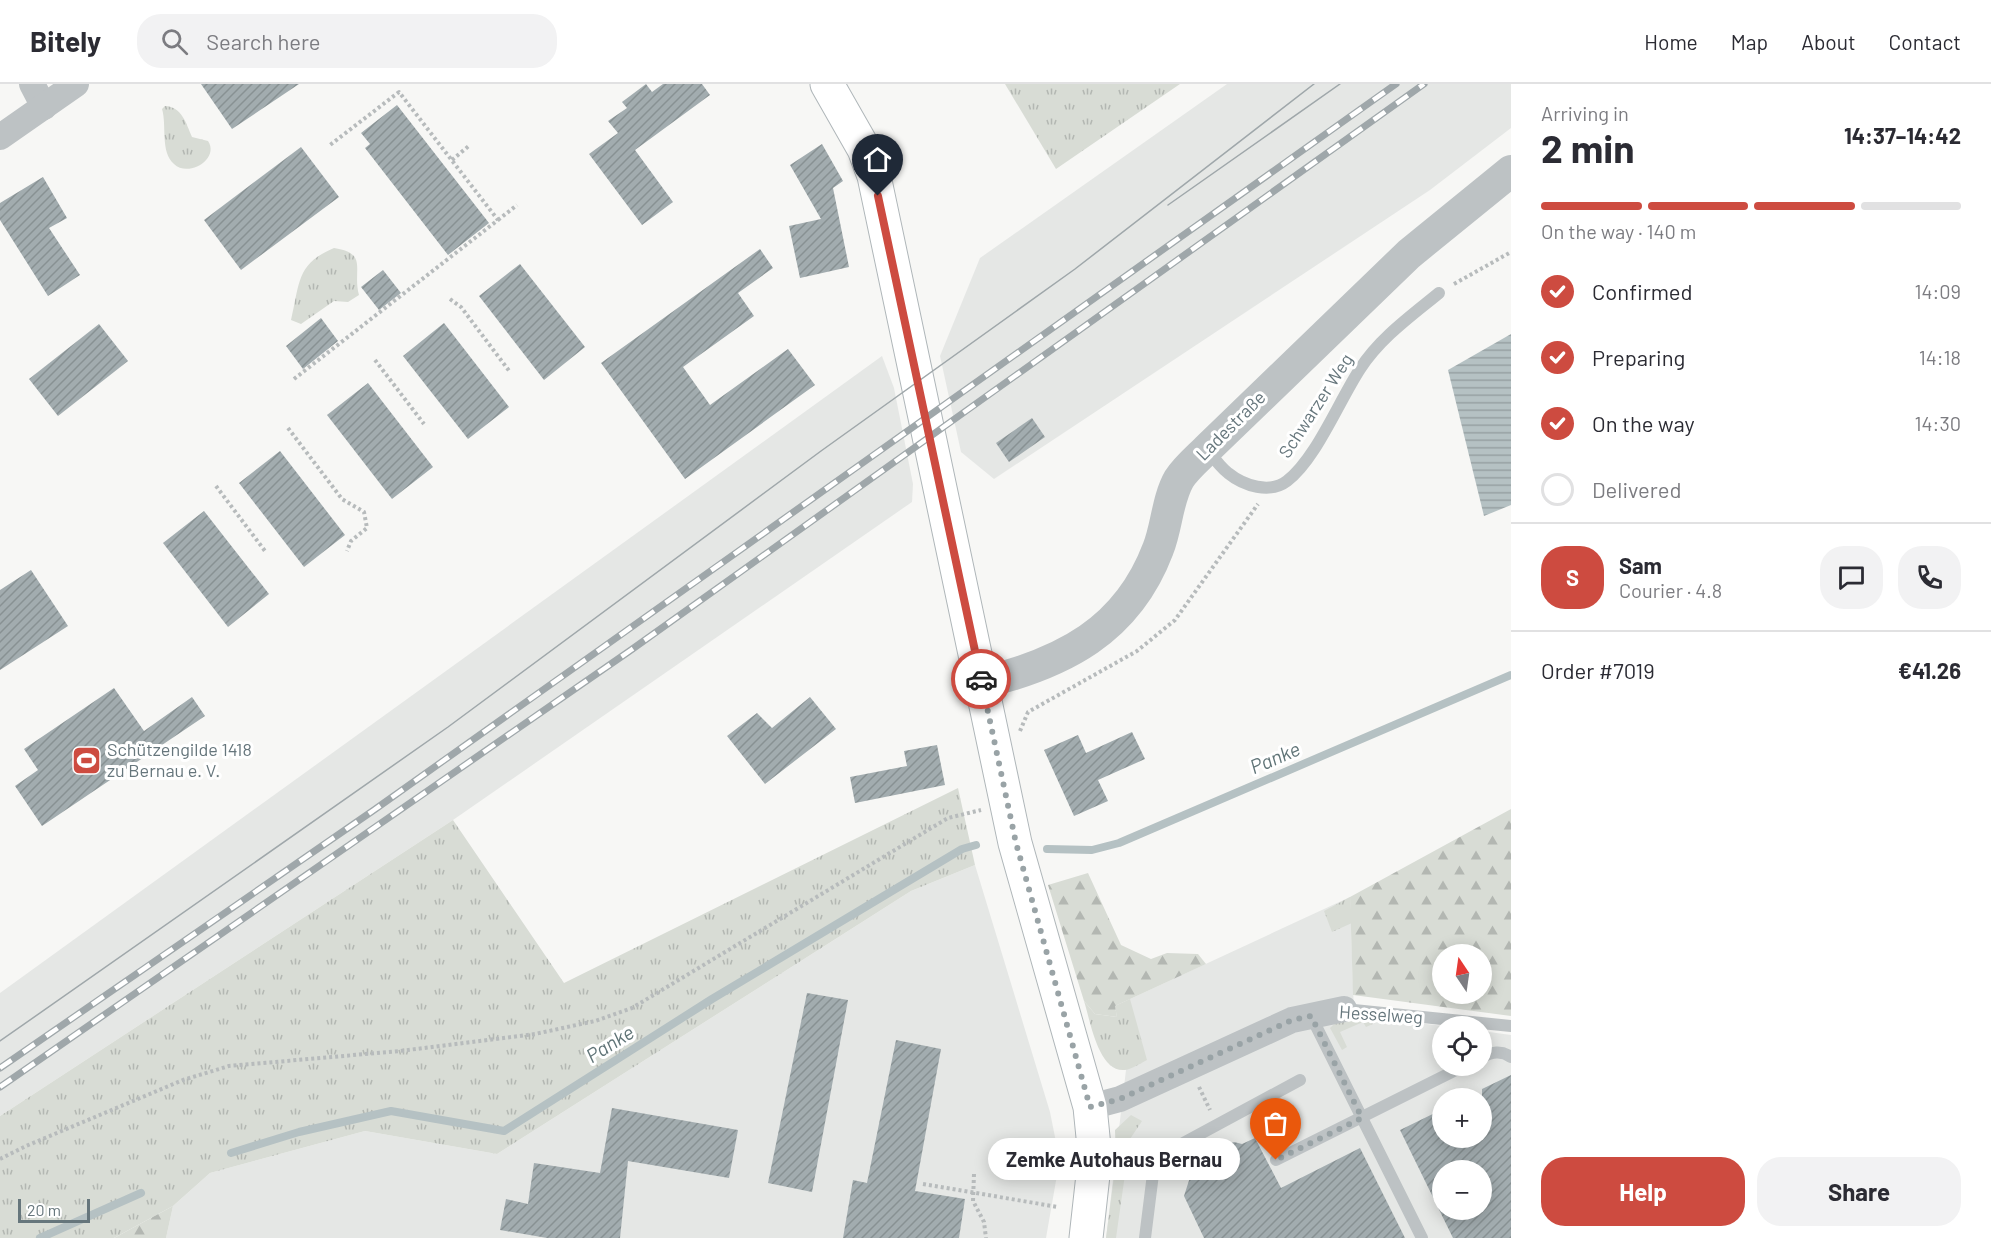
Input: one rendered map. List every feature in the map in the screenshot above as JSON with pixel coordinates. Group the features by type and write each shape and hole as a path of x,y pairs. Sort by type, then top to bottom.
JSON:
{"main road":[{"path":"827,84 864,149 874,176 982,683 998,806 1016,843 1090,1107 1095,1157 1086,1238"}],"street":[{"path":"32,84 44,106"},
{"path":"0,137 76,84"},
{"name":"Ladestraße","path":"982,683 1050,663 1086,643 1116,618 1144,584 1159,547 1179,479 1207,448 1409,254 1511,171"},
{"name":"Hesselweg","path":"1090,1107 1120,1099 1292,1020 1344,1009"}],"lane":[{"name":"Schwarzer Weg","path":"1207,448 1228,473 1249,485 1270,488 1287,482 1306,461 1361,368 1389,333 1439,293"},
{"name":"Hesselweg","path":"1344,1009 1511,1026"},
{"path":"1311,1016 1422,1238"},
{"path":"1492,1052 1506,1053 1511,1057"},
{"path":"1276,1160 1444,1076"},
{"path":"1145,1238 1154,1166 1163,1154 1216,1123 1300,1080"}],"path":[{"path":"330,145 399,92 498,220"},
{"path":"452,160 470,145"},
{"path":"294,379 517,206"},
{"path":"1439,293 1511,252"},
{"path":"450,300 461,307 510,372"},
{"path":"375,360 424,424"},
{"path":"288,428 342,499 364,512 367,528 351,541 348,551"},
{"path":"216,486 265,551"},
{"path":"0,1159 46,1137 183,1080 229,1066 400,1051 535,1034 594,1021 632,1008 948,818 998,806"},
{"path":"1189,1068 1216,1123"},
{"path":"974,1174 973,1201 984,1222 986,1238"},
{"path":"923,1184 1058,1207"}],"shaded area":[{"path":"1227,84 1511,84 1511,128 1430,190 994,479 961,452 940,356 980,258"},
{"path":"1511,334 1511,505 1484,516 1448,370"},
{"path":"882,356 894,388 913,484 912,502 453,820 0,1116 0,993"},
{"path":"975,865 1050,1112 1056,1142 1057,1175 1046,1238 166,1238 173,1206 210,1173 365,1131 497,1154 911,891"},
{"path":"1350,897 1354,1015 1432,1025 1432,1076 1492,1076 1492,1032 1511,1035 1511,1238 1106,1238 1126,1070 1115,1006"}],"green space":[{"path":"1005,84 1180,84 1056,169"},
{"path":"165,106 176,109 185,121 192,137 208,141 211,148 210,154 206,160 194,168 180,168 174,164 167,153 162,109"},
{"path":"334,248 345,250 355,258 359,295 348,302 334,301 301,324 291,320 299,285 306,268 322,254"},
{"path":"958,788 975,865 911,891 497,1154 365,1131 210,1173 173,1206 114,1238 0,1238 0,1116 453,820 564,983"},
{"path":"1511,809 1511,1016 1353,995 1350,897"},
{"path":"1088,873 1121,945 1151,959 1167,953 1198,954 1206,964 1115,1006 1117,1017 1095,1014 1084,1001 1048,885"},
{"path":"1350,897 1352,923 1332,932 1324,911"},
{"path":"1130,999 1147,1060 1125,1070 1116,1069 1102,1054 1092,1032 1084,1001 1095,1014 1117,1017 1115,1006"},
{"path":"1353,1015 1382,1020 1366,1027 1363,1022 1340,1032 1347,1047 1342,1050 1330,1028 1336,1022"},
{"path":"1131,1115 1142,1121 1130,1139 1116,1238 1106,1238 1116,1161 1115,1130"},
{"path":"173,1206 166,1238 114,1238"}],"building":[{"path":"201,84 299,84 232,129"},
{"path":"646,84 652,92 663,84 702,84 710,95 635,150 673,202 642,225 589,154 618,133 608,121 627,108 622,102"},
{"path":"397,105 489,223 448,255 365,148 370,144 361,133"},
{"path":"822,144 843,181 833,188 849,267 800,278 789,226 821,219 790,165"},
{"path":"301,147 339,197 241,270 204,220"},
{"path":"43,177 67,218 49,228 80,275 48,296 0,220 0,203"},
{"path":"760,249 773,268 738,293 754,316 683,367 710,405 788,349 815,385 685,479 601,363"},
{"path":"520,264 585,347 544,380 479,296"},
{"path":"383,270 401,293 379,310 361,287"},
{"path":"321,318 338,341 303,369 286,346"},
{"path":"444,323 509,407 468,439 403,356"},
{"path":"99,324 128,361 58,416 29,379"},
{"path":"368,383 433,467 392,499 327,415"},
{"path":"1032,418 1045,437 1009,462 996,443"},
{"path":"280,451 345,535 304,567 239,483"},
{"path":"204,511 269,594 228,627 163,543"},
{"path":"31,570 68,626 0,670 0,590"},
{"name":"Schützengilde 1418 zu Bernau e. V.","path":"114,688 144,731 192,697 205,716 42,826 15,786 38,770 24,749"},
{"path":"810,697 836,729 765,784 727,736 757,713 772,728"},
{"path":"1132,732 1145,759 1098,780 1108,801 1074,816 1044,750 1078,735 1086,753"},
{"path":"937,745 945,785 855,803 850,777 907,766 904,751"},
{"path":"807,993 848,1000 812,1192 768,1183"},
{"path":"896,1040 941,1049 915,1191 965,1199 959,1238 843,1238 853,1180 867,1183"},
{"path":"1511,1075 1511,1238 1453,1238 1444,1220 1492,1220 1492,1160 1432,1160 1432,1195 1400,1130 1432,1114 1432,1148 1492,1148 1492,1088 1484,1088"},
{"path":"612,1108 738,1130 729,1178 628,1161 620,1238 547,1238 500,1230 506,1199 528,1204 534,1163 600,1173"},
{"path":"1255,1138 1281,1188 1360,1148 1405,1238 1204,1238 1184,1196 1193,1168 1222,1154 1226,1145 1234,1142 1242,1144"}],"waterway":[{"name":"Panke","path":"1047,849 1092,850 1119,843 1511,675"},
{"name":"Panke","path":"231,1153 299,1132 391,1111 504,1131 712,999 962,849 976,845"},
{"name":"Panke","path":"40,1238 141,1193"}],"tram line":[{"path":"0,1041 448,727 821,451 1075,269 1314,84"},
{"path":"1168,205 1340,84"}],"railway":[{"path":"0,1068 374,810 1396,84"},
{"path":"0,1087 631,650 1424,84"}],"way so far":[{"path":"981,679 1016,843 1090,1107 1120,1099 1292,1020 1311,1016 1362,1118 1276,1160"}],"place":[{"name":"Schützengilde 1418 zu Bernau e. V.","path":"86,760"},
{"name":"Zemke Autohaus Bernau","path":"1276,1160"}],"route":[{"path":"878,196 981,679"}]}
